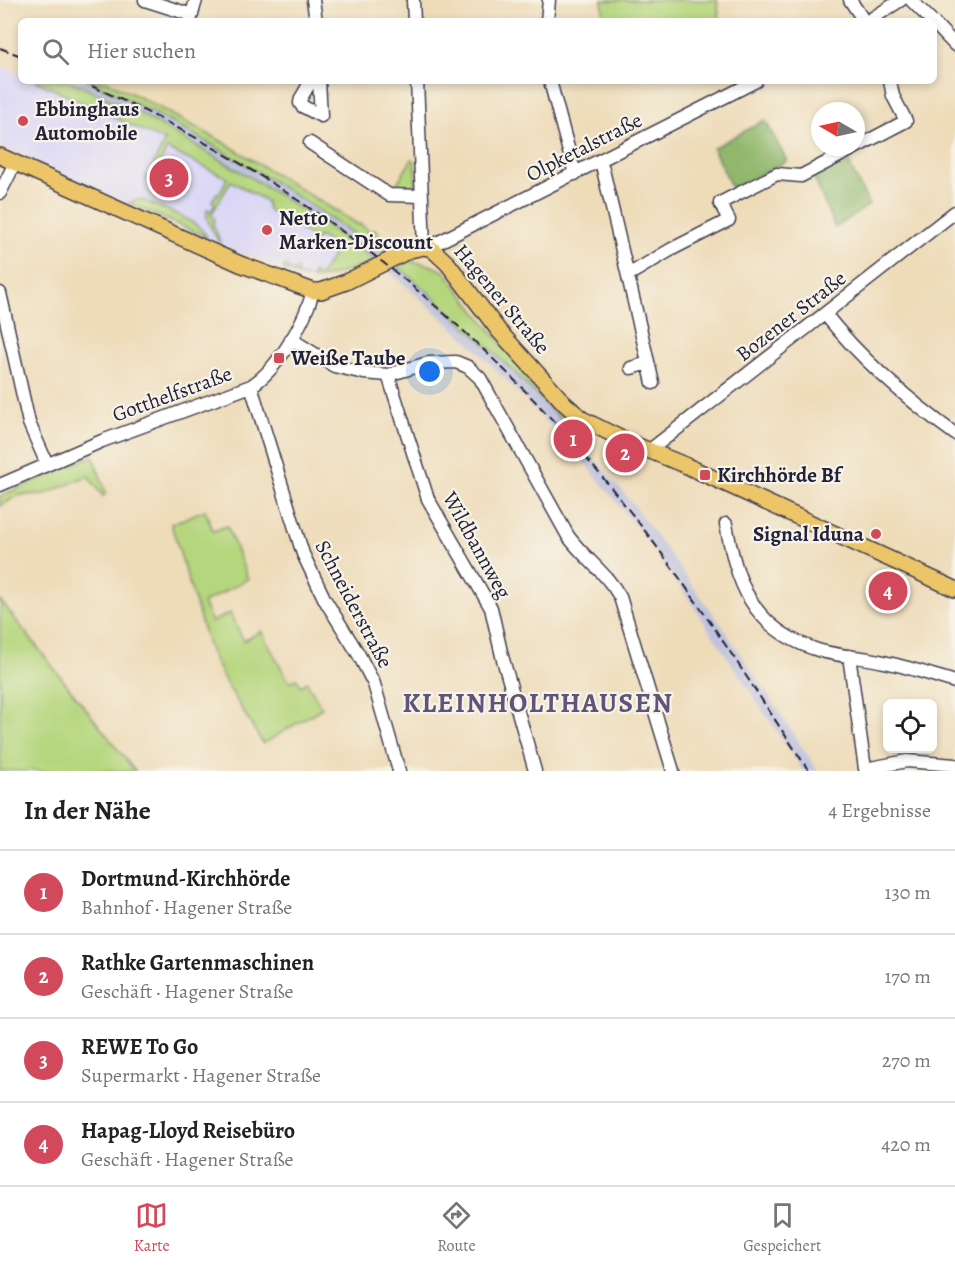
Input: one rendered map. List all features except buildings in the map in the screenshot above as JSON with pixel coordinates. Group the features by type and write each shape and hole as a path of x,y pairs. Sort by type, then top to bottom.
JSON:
{"main road":[{"path":"0,156 229,260 313,291"},
{"name":"Hagener Straße","path":"313,291 321,291 346,282 395,256 428,248 448,264 499,332 573,412 603,430 955,589"}],"street":[{"path":"146,0 191,18 196,0"},
{"path":"313,0 316,18"},
{"path":"413,0 414,18"},
{"path":"547,18 549,0"},
{"path":"850,0 864,18"},
{"path":"871,18 901,0"},
{"path":"911,0 929,18"},
{"path":"937,26 955,45"},
{"path":"310,84 300,103 321,116 319,84"},
{"path":"417,84 422,196 428,248"},
{"path":"551,84 575,174"},
{"name":"Olpketalstraße","path":"428,248 750,84"},
{"path":"628,275 729,220 720,203 777,174 801,176 906,121 893,96 891,84"},
{"path":"310,143 389,195 422,196"},
{"path":"601,161 653,383"},
{"path":"0,193 15,163"},
{"name":"Bozener Straße","path":"650,450 953,217"},
{"name":"Gotthelfstraße","path":"0,485 102,441 250,386 268,371 291,339 309,307 313,291"},
{"path":"0,293 29,423 47,464"},
{"path":"825,314 877,369 955,434"},
{"path":"291,339 334,366 364,373 388,375 442,361 456,362 468,367 480,378 568,536 578,550 613,584 620,597 673,771"},
{"path":"630,368 648,363"},
{"name":"Wildbannweg","path":"388,375 428,499 491,608 525,741 535,771"},
{"name":"Schneiderstraße","path":"250,386 303,554 325,600 374,684 399,771"},
{"path":"726,524 732,557 742,588 771,625 790,638 813,649 884,662 955,682"},
{"path":"849,656 865,769 907,760 955,765"}],"shaded area":[{"path":"0,66 18,73 18,84 42,84 165,141 227,176 339,246 318,279 301,277 250,254 248,256 200,236 0,146"},
{"path":"76,84 95,84 175,123 320,210 382,254 374,260 319,220 179,134"},
{"path":"397,265 437,299 535,391 594,433 585,448 630,500 725,630 818,771 803,771 684,592 636,526 577,453 469,342 388,270"}],"green space":[{"path":"602,0 717,0 720,18 604,18"},
{"path":"42,84 76,84 139,113 319,220 374,260 333,275 312,278 313,272 320,276 334,253 329,250 332,244 319,236 316,241 310,238 268,210 266,201 231,181 211,215 215,219 213,224 221,243 219,242 208,222 207,209 211,211 215,204 212,201 217,193 219,194 227,178 167,149 151,179 146,179 165,141"},
{"path":"95,84 112,84 223,142 371,232 375,229 392,248 382,254 276,183 202,139"},
{"path":"765,120 787,161 732,189 713,148"},
{"path":"412,159 415,161 416,189 393,190"},
{"path":"847,159 869,205 835,228 813,175"},
{"path":"143,200 187,219 202,230 207,237 128,203"},
{"path":"409,261 444,271 501,343 590,431 577,437 490,348 397,265"},
{"path":"285,266 294,273 295,269 298,270 297,275 283,269"},
{"path":"93,456 106,493 103,496 88,476 45,494 19,495 0,506 0,496"},
{"path":"205,510 213,531 227,526 248,579 203,603 212,622 230,613 244,641 261,631 289,682 297,679 301,686 307,682 322,708 263,744 226,683 210,651 171,524"},
{"path":"0,600 135,771 0,771"}],"railway":[{"path":"0,48 18,55"},
{"path":"86,84 160,119 236,161 310,209 381,260 448,317 512,377 572,441 628,509 699,606 809,771"}],"place":[{"name":"Ebbinghaus Automobile","path":"23,121"},
{"name":"REWE To Go","path":"169,178"},
{"name":"Netto Marken-Discount","path":"267,230"},
{"name":"Weiße Taube","path":"279,358"},
{"name":"Dortmund-Kirchhörde","path":"573,439"},
{"name":"Rathke Gartenmaschinen","path":"625,453"},
{"name":"Kirchhörde Bf","path":"705,475"},
{"name":"Signal Iduna","path":"876,534"},
{"name":"Hapag-Lloyd Reisebüro","path":"888,591"}],"district":[{"name":"KLEINHOLTHAUSEN","path":"538,703"}]}
